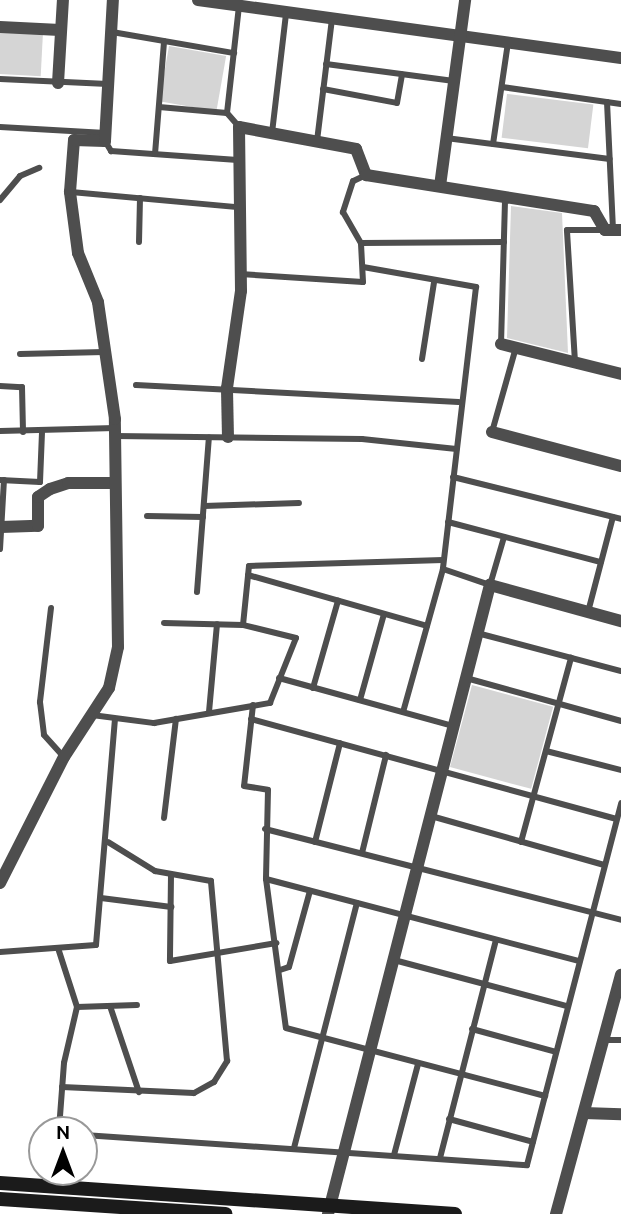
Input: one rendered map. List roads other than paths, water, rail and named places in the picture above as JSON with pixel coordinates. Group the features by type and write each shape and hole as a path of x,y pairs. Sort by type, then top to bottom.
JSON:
{"street":[{"path":"58,82 62,0"},
{"path":"0,883 64,757 109,688 118,647 115,432 97,302 78,253 70,192 74,140 106,137 113,0"},
{"path":"198,0 621,58"},
{"path":"440,187 465,0"},
{"path":"0,27 60,30"},
{"path":"228,437 227,388 240,274 237,207 239,127 356,149 366,175 594,211 613,230"},
{"path":"501,344 621,374"},
{"path":"492,432 621,466"},
{"path":"1,527 38,526 38,497 50,489 68,483 115,483"},
{"path":"330,1209 490,585 621,621"},
{"path":"556,1214 621,975"},
{"path":"584,1113 621,1114"},
{"path":"0,1183 28,1181"},
{"path":"98,1184 330,1209 455,1214"},
{"path":"0,1199 33,1207 226,1214"}],"lane":[{"path":"227,113 239,6"},
{"path":"272,133 286,12"},
{"path":"317,141 332,19"},
{"path":"111,32 234,53"},
{"path":"155,154 164,41"},
{"path":"494,144 508,43"},
{"path":"326,64 454,82"},
{"path":"323,89 397,103 402,74"},
{"path":"0,79 108,84"},
{"path":"502,87 621,104"},
{"path":"575,362 567,230 613,230 607,102"},
{"path":"159,107 227,113 239,127"},
{"path":"0,127 106,137 111,151 238,160"},
{"path":"446,138 610,159"},
{"path":"0,200 20,176 39,168"},
{"path":"240,274 363,282 361,243 343,212 353,181 366,175"},
{"path":"70,192 237,207"},
{"path":"501,344 505,197"},
{"path":"139,242 140,198"},
{"path":"361,243 504,242"},
{"path":"363,267 434,282 476,287 458,401 456,449 443,569 403,712"},
{"path":"422,359 434,282"},
{"path":"492,432 516,347"},
{"path":"20,354 104,352"},
{"path":"136,385 458,401"},
{"path":"0,386 22,387 23,432"},
{"path":"0,431 362,439 456,449"},
{"path":"0,549 2,480 40,482 42,433"},
{"path":"197,592 209,437"},
{"path":"453,477 621,519"},
{"path":"204,506 299,503"},
{"path":"147,516 203,517"},
{"path":"588,612 613,517"},
{"path":"448,522 601,562"},
{"path":"443,569 490,585 504,537"},
{"path":"243,625 249,566 288,560 443,560"},
{"path":"248,575 427,626"},
{"path":"313,688 338,601"},
{"path":"51,608 40,702 44,735 64,757"},
{"path":"360,700 384,614"},
{"path":"92,715 115,721 176,719 270,703 296,638 243,625 164,623"},
{"path":"209,712 216,624"},
{"path":"477,633 621,671"},
{"path":"522,842 571,657"},
{"path":"279,678 453,726"},
{"path":"466,678 621,721"},
{"path":"253,705 244,786 268,790 265,829 266,879 286,1028 545,1096"},
{"path":"164,818 176,719"},
{"path":"251,719 617,819"},
{"path":"0,952 96,945 108,842 115,721"},
{"path":"315,842 340,743"},
{"path":"546,751 621,770"},
{"path":"362,853 386,755"},
{"path":"98,1136 527,1165 621,803"},
{"path":"430,816 604,865"},
{"path":"265,829 621,920"},
{"path":"62,1087 194,1094 214,1082 227,1062 220,952 211,881 171,875 108,842"},
{"path":"171,875 170,961 276,943"},
{"path":"266,879 579,961"},
{"path":"280,970 289,967 310,891"},
{"path":"101,898 171,907"},
{"path":"294,1148 357,903"},
{"path":"439,1158 496,940"},
{"path":"58,948 77,1007 62,1087 60,1116"},
{"path":"394,960 567,1006"},
{"path":"77,1007 137,1005"},
{"path":"110,1006 139,1092"},
{"path":"472,1029 556,1052"},
{"path":"603,1040 621,1040"},
{"path":"394,1155 418,1064"},
{"path":"450,1119 533,1142"}]}
